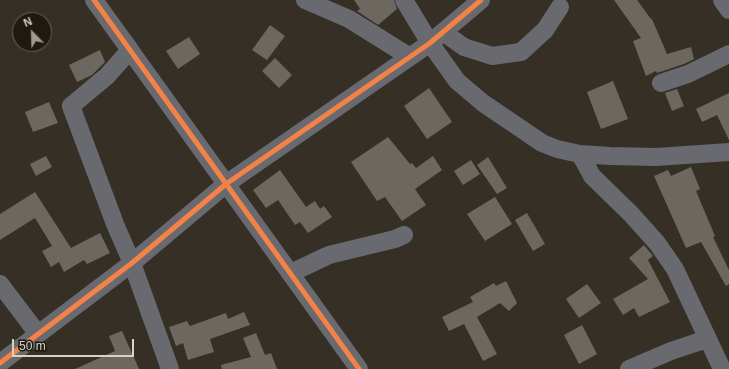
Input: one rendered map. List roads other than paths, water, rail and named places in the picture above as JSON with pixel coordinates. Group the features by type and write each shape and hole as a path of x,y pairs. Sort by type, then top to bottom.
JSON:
{"street":[{"path":"94,0 359,369"},
{"path":"305,0 349,19 410,57"},
{"path":"404,0 437,38 457,81 483,103 542,142 557,149 580,154 656,157 729,152"},
{"path":"0,363 132,263 226,184 437,38 481,0"},
{"path":"722,0 729,10"},
{"path":"437,38 492,56 521,52 545,30 560,7"},
{"path":"120,36 130,50 107,76 71,106 112,217 132,263 170,369"},
{"path":"660,83 688,74 729,54"},
{"path":"580,154 584,165 592,176 631,214 657,243 676,269 722,369"},
{"path":"291,273 329,255 395,239 404,234"},
{"path":"0,284 38,334"},
{"path":"630,369 671,351 707,339"}]}
